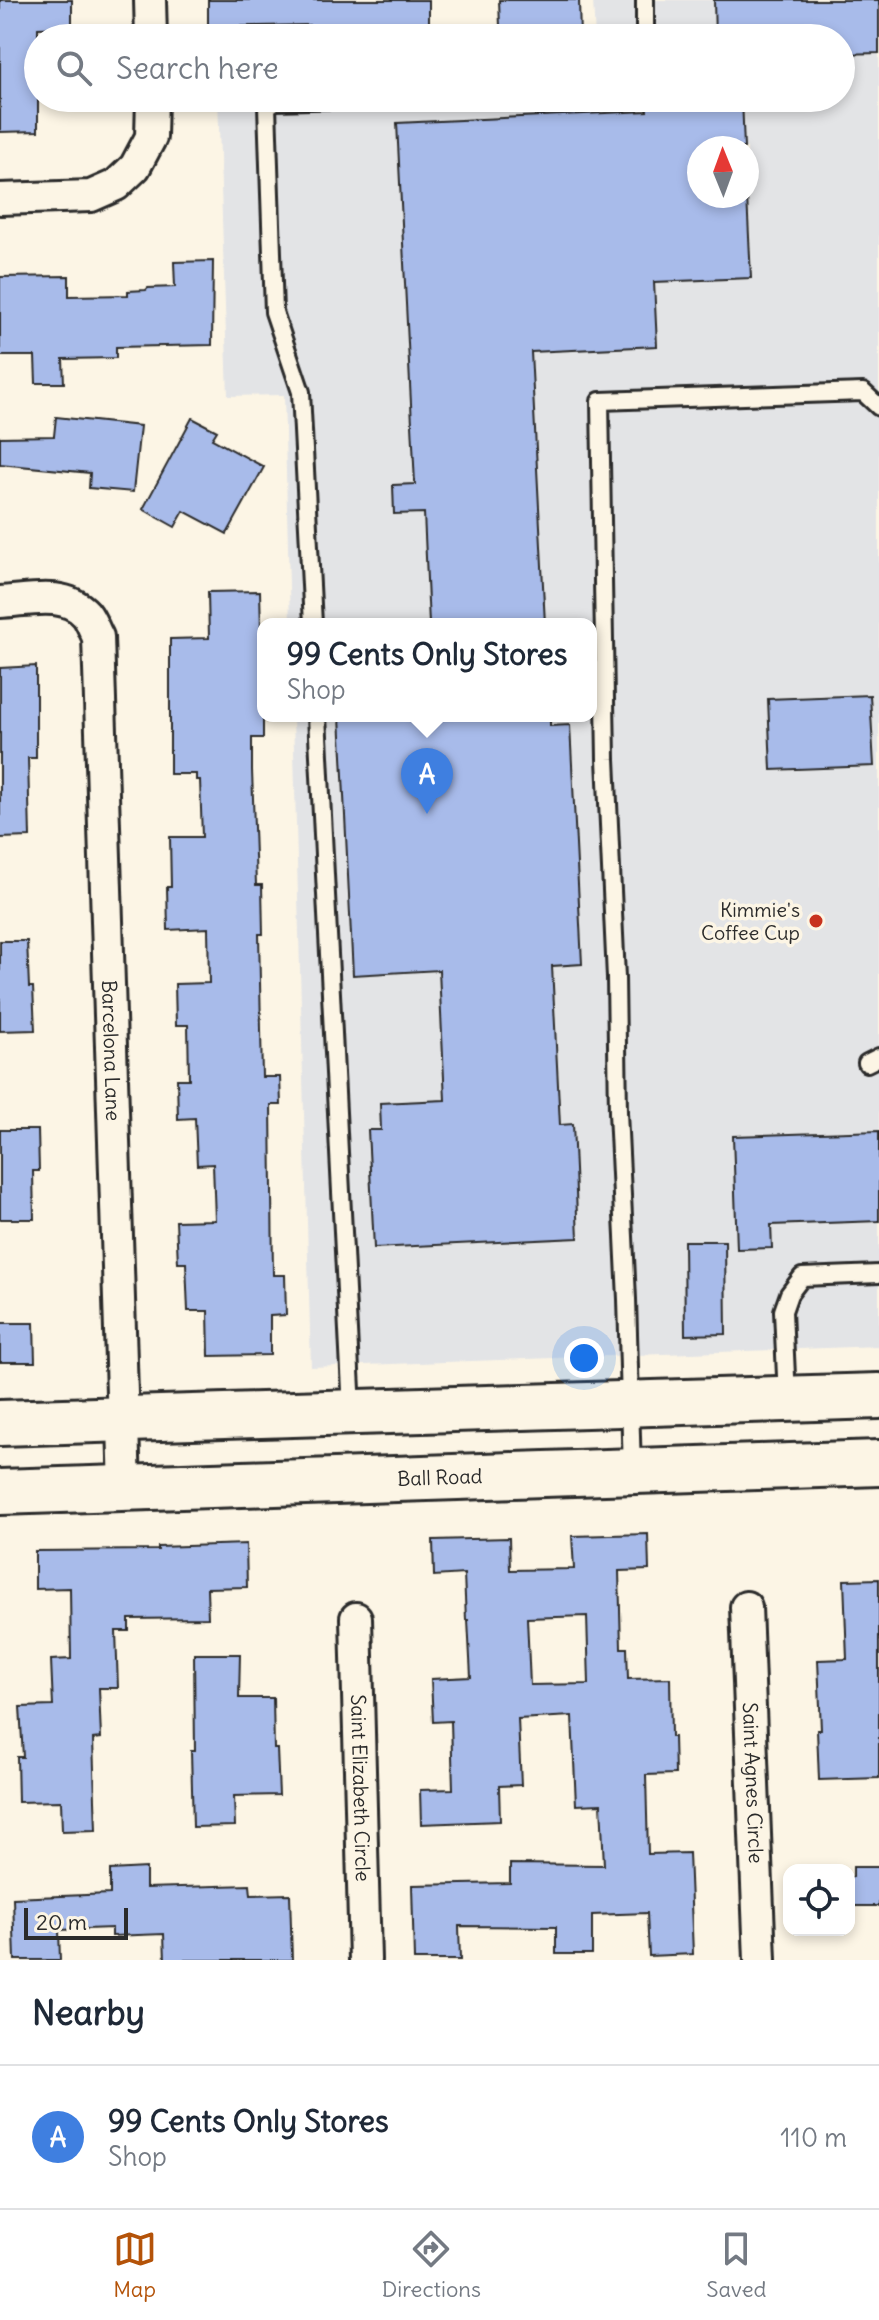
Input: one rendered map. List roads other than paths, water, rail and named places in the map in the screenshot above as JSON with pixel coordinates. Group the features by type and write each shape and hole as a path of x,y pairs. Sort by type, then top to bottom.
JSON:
{"main road":[{"path":"0,1423 879,1396"},
{"name":"Ball Road","path":"0,1492 879,1463"}],"street":[{"path":"150,0 151,24"},
{"path":"0,199 91,196 116,185 135,167 151,137 152,112"},
{"name":"Barcelona Lane","path":"0,602 68,601 87,615 98,637 125,1488"},
{"name":"Saint Agnes Circle","path":"746,1607 760,1960"},
{"name":"Saint Elizabeth Circle","path":"356,1618 365,1960"}],"lane":[{"path":"645,0 645,24"},
{"path":"267,112 274,312 301,392 313,618"},
{"path":"632,1473 606,759 600,401 863,392 879,407"},
{"path":"317,722 352,1412"},
{"path":"787,1400 783,1311 789,1294 802,1277 879,1274"}],"place":[{"name":"99 Cents Only Stores","path":"427,814"},
{"name":"Kimmie's Coffee Cup","path":"816,921"}]}
